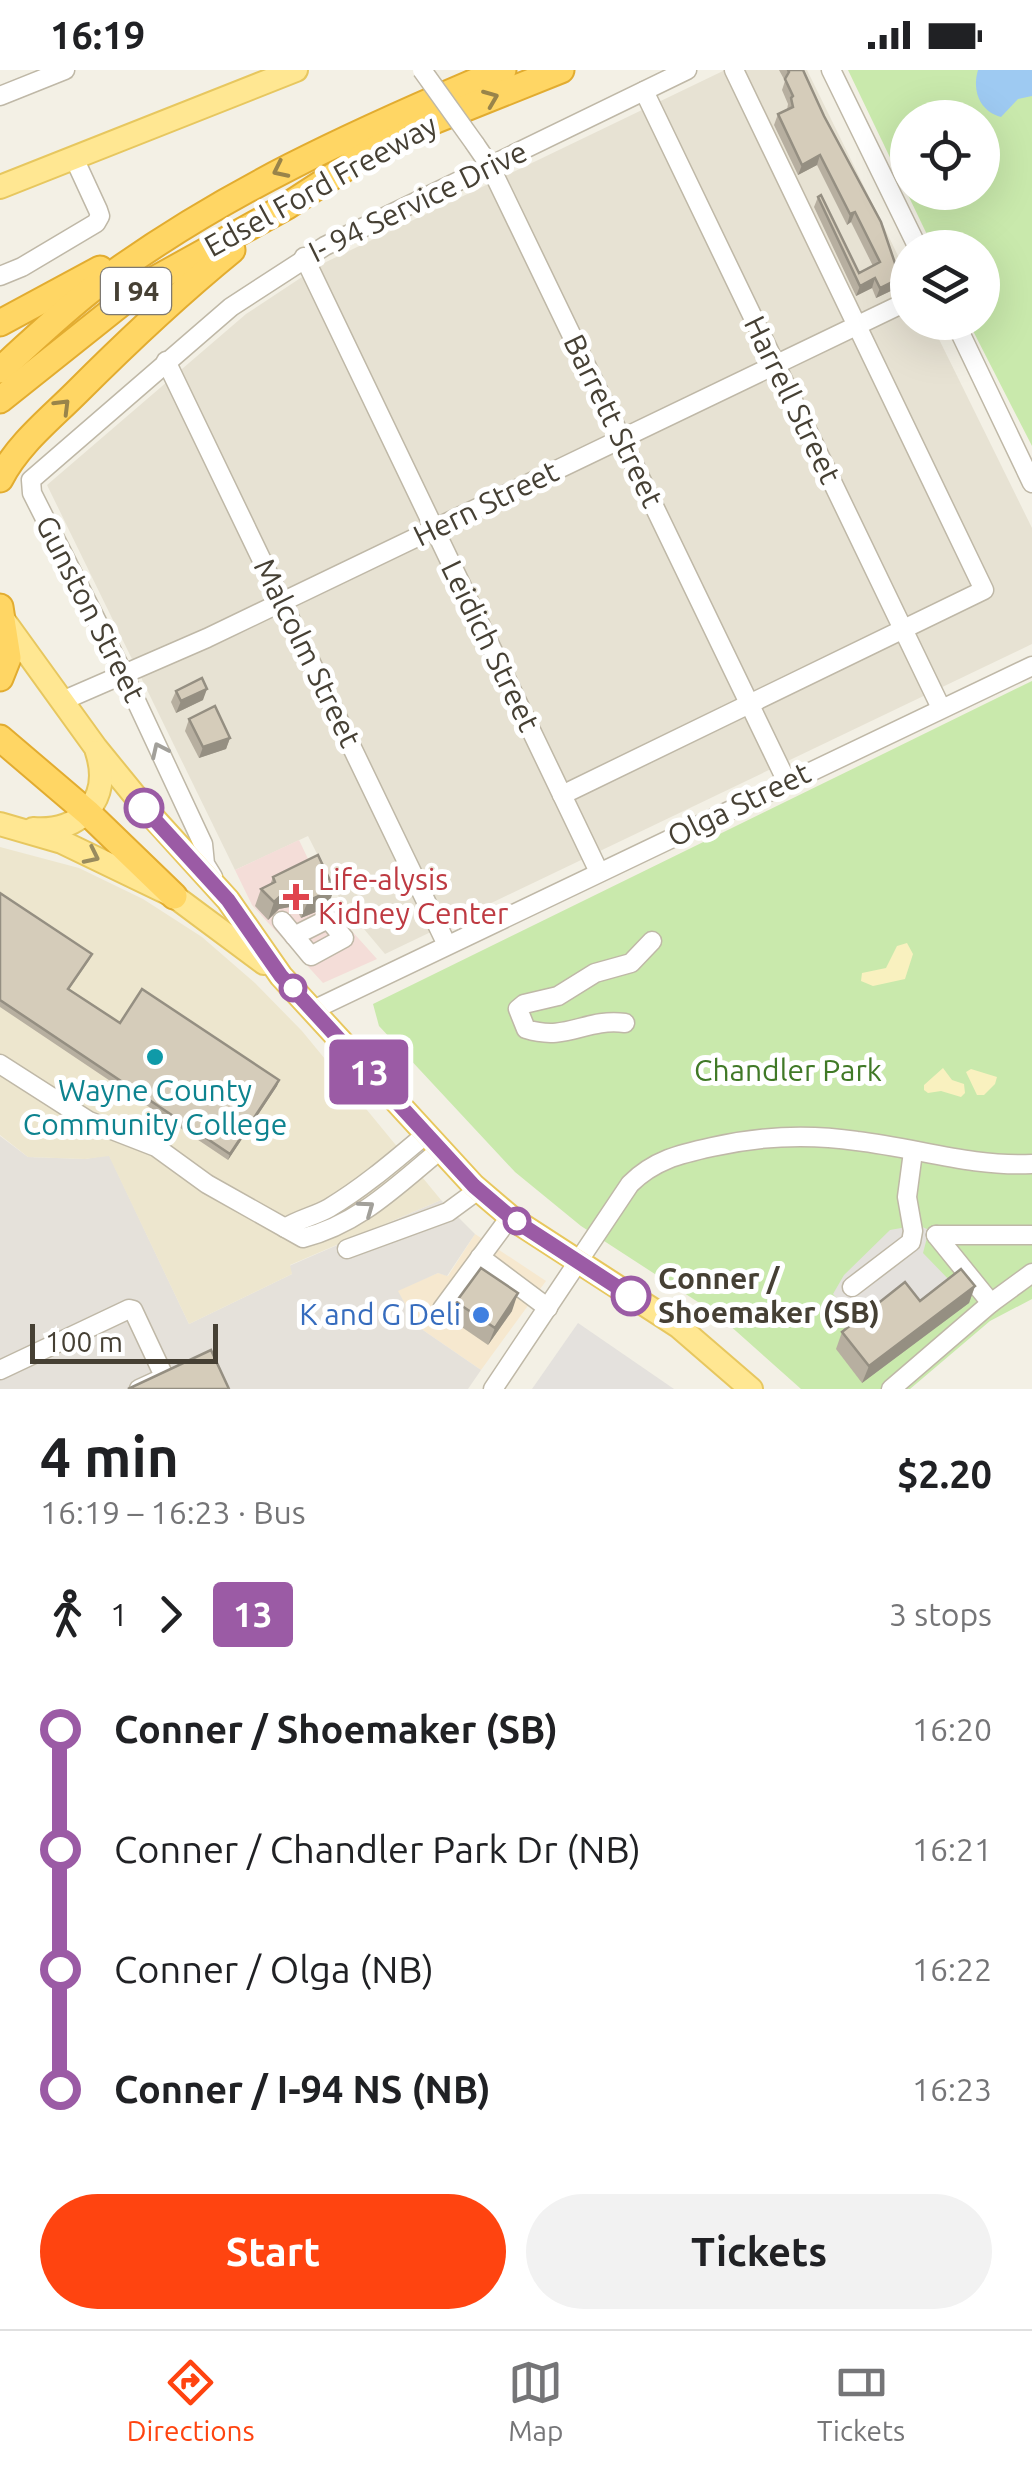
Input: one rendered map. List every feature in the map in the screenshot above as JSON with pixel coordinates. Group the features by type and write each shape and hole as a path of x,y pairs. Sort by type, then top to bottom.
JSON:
{"highway":[{"name":"Edsel Ford Freeway","path":"0,370 90,290 196,217 264,178 366,128 502,70"},
{"name":"Edsel Ford Freeway","path":"0,400 143,286 287,206 370,152 436,120 561,70"},
{"path":"0,479 22,446 184,289 287,206"},
{"path":"0,323 196,217"},
{"path":"0,678 8,658 1,614"},
{"path":"0,738 88,812 174,896"}],"main road":[{"path":"0,187 296,70"},
{"path":"1,614 96,748 149,814 228,900 281,976 478,1190 578,1263 678,1326 750,1389"},
{"path":"0,824 53,829 88,812 98,797 102,775 96,748"},
{"path":"0,824 62,842 174,896 281,976"}],"street":[{"path":"0,96 66,70"},
{"name":"Barrett Street","path":"422,70 490,166 787,782"},
{"name":"I- 94 Service Drive","path":"166,361 231,307 304,257 688,70"},
{"path":"562,795 984,590 734,70"},
{"path":"831,70 909,230"},
{"name":"Harrell Street","path":"644,91 941,708"},
{"path":"0,276 96,223 98,210 74,158"},
{"name":"Leidich Street","path":"304,257 599,872"},
{"name":"Hern Street","path":"62,701 282,602 890,310"},
{"path":"964,340 1032,482"},
{"name":"Malcolm Street","path":"166,361 447,946"},
{"name":"Gunston Street","path":"166,361 34,474 30,484 203,844 205,864 228,900"},
{"name":"Olga Street","path":"313,1010 1032,666"},
{"path":"260,946 288,929"},
{"path":"625,1024 603,1021 549,1035 526,1028 518,1010 524,1004 558,996 595,973 630,962 652,941"},
{"path":"0,1064 89,1120 156,1147 208,1184 302,1238 332,1230 356,1216 432,1142"},
{"path":"493,1389 630,1184 660,1160 730,1143 793,1137 858,1141 986,1164 1032,1164"},
{"path":"852,1287 911,1242 907,1197 912,1152"},
{"path":"347,1249 448,1212 478,1190"},
{"path":"442,1309 510,1216"},
{"path":"991,1302 936,1234 1032,1236"},
{"path":"480,1257 548,1308"},
{"path":"891,1389 991,1302 1032,1273"},
{"path":"0,1370 129,1309 133,1310 164,1376 139,1389"}],"shaded area":[{"path":"725,70 807,70 890,239 890,340 939,340 1032,528 1032,644 385,954 342,903 308,836 235,870 47,485 246,314 326,262"},
{"path":"299,840 332,909 377,959 323,983 252,905 235,870"},
{"path":"0,847 79,868 143,899 202,937 302,1031 441,1200 290,1265 292,1274 189,1324 109,1156 28,1157 0,1135"},
{"path":"0,1136 28,1157 85,1159 109,1155 189,1324 292,1274 289,1266 441,1200 475,1234 447,1276 438,1273 398,1291 417,1326 481,1370 468,1389 0,1389"},
{"path":"918,1225 929,1230 923,1253 955,1286 863,1328 833,1294 844,1275 890,1230"},
{"path":"475,1234 546,1281 481,1370 417,1326 397,1290 438,1273 448,1276"},
{"path":"578,1323 674,1389 532,1389"}],"green space":[{"path":"848,70 1032,70 1032,446 978,340 1000,340 1000,230 925,230 915,210 1000,210 1000,100 890,100 890,157"},
{"name":"Chandler Park","path":"1032,681 1032,1299 990,1321 910,1389 801,1389 718,1315 581,1226 515,1172 379,1026 373,1004"}],"sand":[{"path":"907,943 913,954 905,979 873,986 861,981 862,973 886,968 897,946"},
{"path":"943,1068 952,1080 964,1084 961,1097 924,1090 924,1085"},
{"path":"971,1069 997,1077 984,1095 977,1095 966,1072"}],"water":[{"path":"978,70 1032,70 1032,96 1018,99 1001,117 1000,100 980,100"}],"building":[{"path":"803,70 881,222 890,249 890,283 880,288 875,278 860,286 818,197 821,195 859,273 880,262 855,212 850,214 820,155 802,165 778,114 793,107 793,96 785,79 789,72"},
{"path":"202,678 207,689 181,701 176,691"},
{"path":"215,706 230,738 203,747 189,719"},
{"path":"318,855 334,889 308,901 301,889 285,892 274,902 261,889 275,882 273,877"},
{"name":"Wayne County Community College","path":"0,893 92,954 68,989 120,1023 142,989 279,1080 230,1154 0,1000"},
{"path":"481,1268 518,1293 495,1328 456,1302"},
{"path":"961,1269 975,1286 869,1366 842,1332 905,1282 920,1301"},
{"path":"211,1350 229,1389 128,1389"}],"bus line":[{"name":"13","path":"144,808 228,900 281,976 474,1186 514,1220 631,1296"}],"place":[{"name":"Life-alysis Kidney Center","path":"296,897"},
{"name":"Wayne County Community College","path":"155,1057"},
{"name":"Conner / Shoemaker (SB)","path":"631,1296"},
{"name":"K and G Deli","path":"481,1315"}]}
